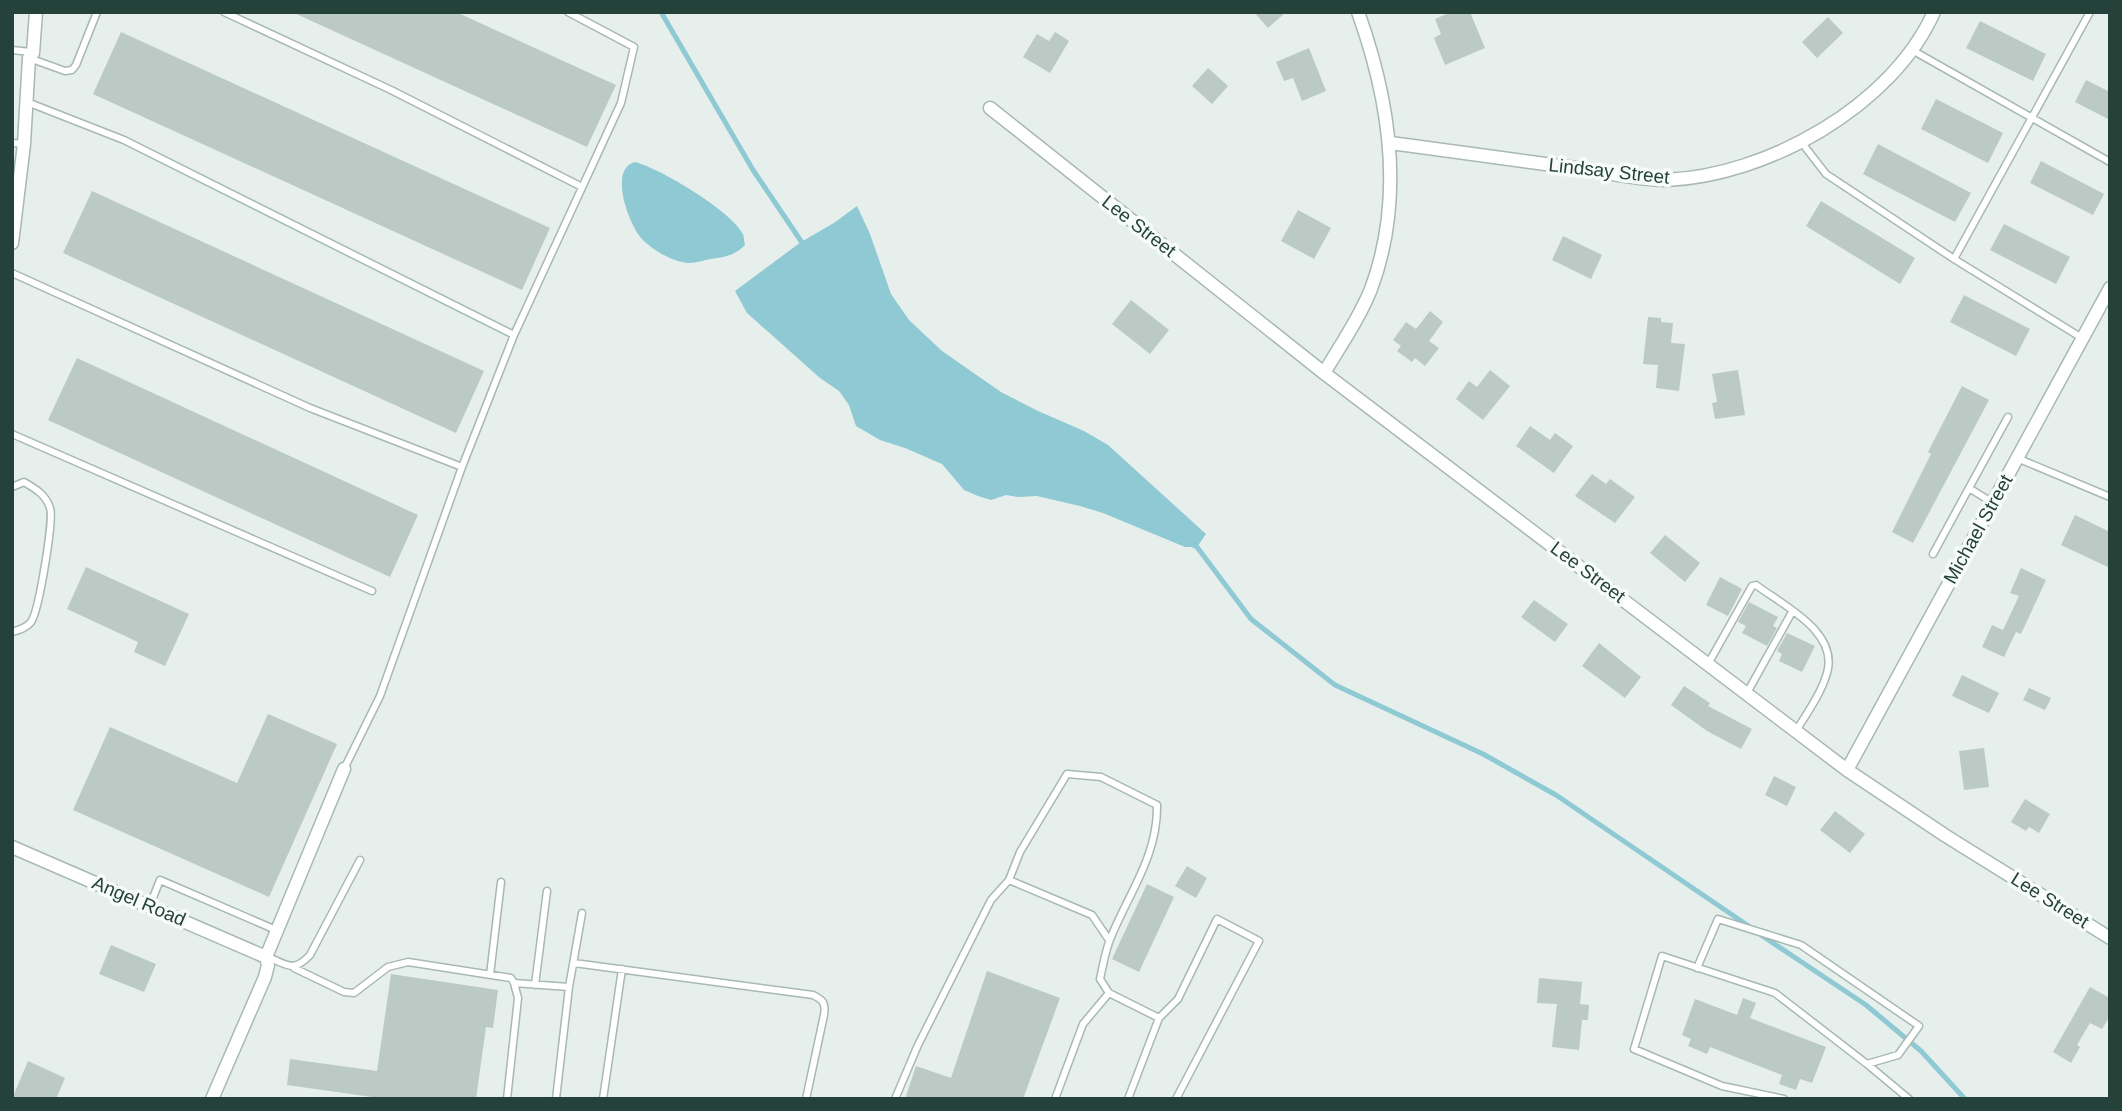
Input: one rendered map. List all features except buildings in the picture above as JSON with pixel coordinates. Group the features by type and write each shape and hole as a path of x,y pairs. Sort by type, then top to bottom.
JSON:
{"street":[{"path":"12,243 18,144 26,101 36,12"},
{"path":"1324,373 1359,316 1371,288 1387,229 1390,143 1371,48 1358,12"},
{"name":"Lindsay Street","path":"1390,143 1665,180 1714,173 1802,143 1873,94 1900,67 1934,12"},
{"name":"Lee Street","path":"990,108 1324,373 1847,770 1946,836 2110,938"},
{"name":"Michael Street","path":"1847,770 2110,288"},
{"path":"212,1099 265,977 268,965 266,957 276,930 344,769"},
{"name":"Angel Road","path":"12,847 266,957"}],"lane":[{"path":"12,50 31,55 65,71 72,70 97,12"},
{"path":"224,12 391,90 582,187"},
{"path":"344,769 385,684 462,467 514,335 621,103 634,47 568,12"},
{"path":"1954,259 2090,12"},
{"path":"1912,50 2110,162"},
{"path":"26,101 124,140 514,335"},
{"path":"1802,143 1826,174 1954,259 2082,338"},
{"path":"12,273 310,408 462,467"},
{"path":"1933,554 2008,417"},
{"path":"12,434 372,591"},
{"path":"2017,458 2110,497"},
{"path":"12,486 24,482 34,488 46,497 52,512 38,607 31,622 12,632"},
{"path":"1969,488 1993,503"},
{"path":"1708,664 1752,586 1756,585 1812,627 1826,645 1829,658 1827,674 1818,695 1796,731"},
{"path":"1746,693 1792,612"},
{"path":"895,1099 918,1045 991,900 1009,880 1020,852 1067,774 1101,777 1157,805 1157,826 1150,854 1109,940 1100,979 1109,993 1159,1018"},
{"path":"294,968 310,955 360,860"},
{"path":"150,905 160,880 276,930"},
{"path":"1009,880 1092,915 1109,940"},
{"path":"490,975 501,882"},
{"path":"535,985 547,891"},
{"path":"556,1099 569,987 582,913"},
{"path":"1128,1099 1159,1018 1178,999 1217,919 1259,941 1176,1099"},
{"path":"1697,968 1718,919 1801,945 1919,1026 1898,1055 1867,1064"},
{"path":"1784,1099 1722,1086 1634,1049 1662,956 1774,993 1909,1099"},
{"path":"266,957 344,992 354,992 396,963 408,962 511,978 518,998 507,1099"},
{"path":"574,962 813,995 822,1000 825,1005 824,1015 806,1099"},
{"path":"603,1099 622,969"},
{"path":"514,983 569,987"},
{"path":"1055,1099 1083,1024 1109,993"}],"water":[{"path":"635,162 677,182 710,203 736,224 743,234 745,245 729,255 689,263 670,258 651,247 636,231 623,197 623,175 627,167"},
{"path":"857,206 891,294 909,320 942,351 1001,392 1108,445 1206,534 1197,547 1185,547 1080,506 1037,496 1006,495 991,500 978,496 964,490 942,464 880,440 856,426 849,405 839,391 820,378 747,313 735,291 801,242"}],"waterway":[{"path":"661,12 753,170 805,247"},
{"path":"1193,545 1251,619 1335,685 1483,754 1556,795 1750,927"},
{"path":"1758,933 1866,1005 1921,1051 1965,1099"}]}
